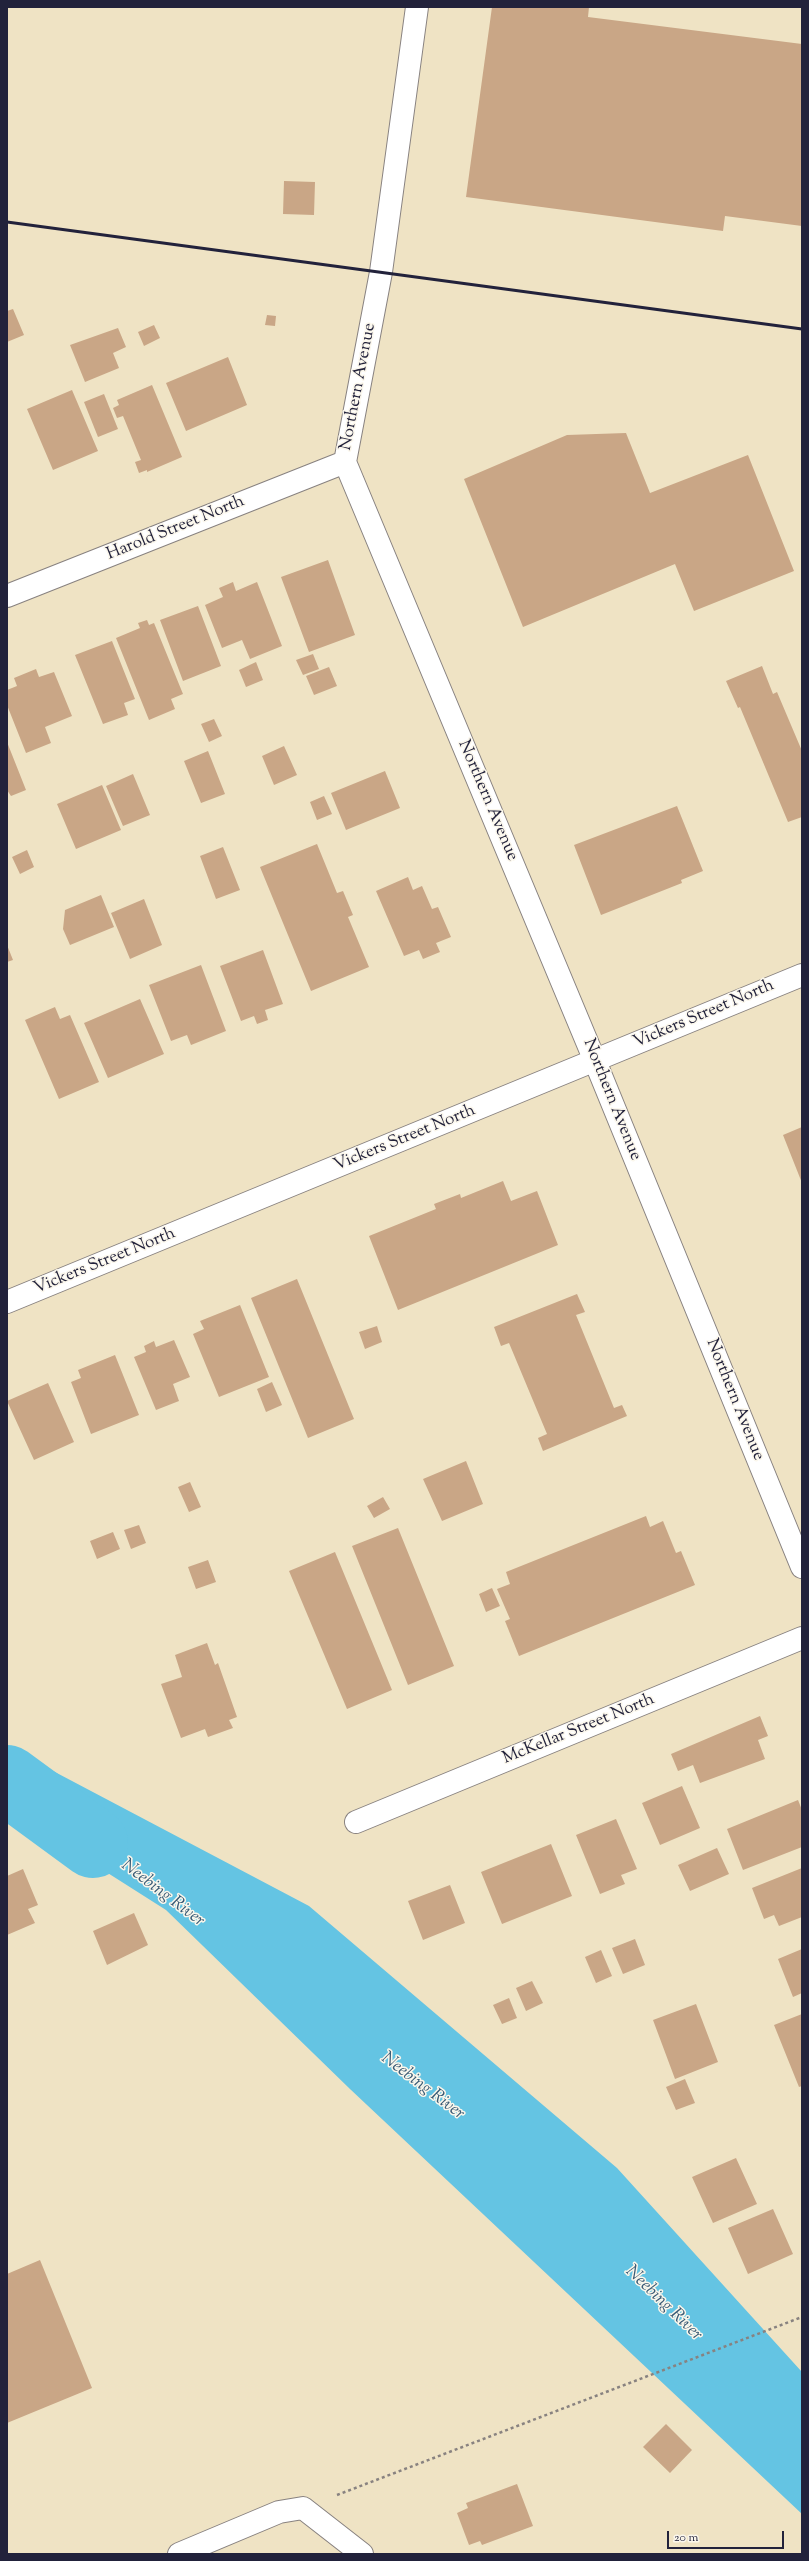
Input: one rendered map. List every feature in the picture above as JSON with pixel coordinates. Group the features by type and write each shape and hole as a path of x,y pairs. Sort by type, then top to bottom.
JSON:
{"street":[{"name":"Northern Avenue","path":"416,7 381,272 345,462 595,1061 802,1567"},
{"name":"Harold Street North","path":"7,596 345,462"},
{"name":"Vickers Street North","path":"7,1302 802,975"},
{"name":"McKellar Street North","path":"356,1822 802,1638"},
{"path":"179,2554 279,2512 303,2508 362,2554"}],"path":[{"path":"303,2508 802,2317"}],"water":[{"path":"36,1762 309,1906 617,2168 802,2372 802,2514 350,2089 166,1910 7,1809 7,1793"}],"building":[{"path":"492,7 589,7 588,17 802,44 802,226 725,216 723,231 466,197"},
{"path":"284,181 315,182 314,215 283,214"},
{"path":"13,309 24,335 7,342 7,311"},
{"path":"267,315 276,316 275,326 265,325"},
{"path":"154,325 160,338 144,346 138,332"},
{"path":"118,328 126,347 113,353 119,368 85,382 70,345"},
{"path":"228,357 247,405 186,431 166,383"},
{"path":"152,385 182,457 147,472 147,470 139,473 135,462 141,460 123,416 117,418 113,408 119,405 117,400"},
{"path":"72,390 98,451 53,470 27,409"},
{"path":"104,394 118,429 98,437 84,402"},
{"path":"626,433 650,493 748,455 794,571 694,611 675,564 523,627 464,479 567,435"},
{"path":"328,560 355,635 309,652 281,577"},
{"path":"233,582 236,591 257,582 282,646 250,659 242,640 222,648 205,605 223,597 219,588"},
{"path":"198,606 221,666 183,681 160,620"},
{"path":"147,620 149,625 154,623 183,694 171,699 175,709 149,720 116,638 140,628 138,623"},
{"path":"112,641 135,699 124,703 128,715 103,724 75,655"},
{"path":"313,654 319,669 303,675 296,660"},
{"path":"256,662 263,680 246,687 239,670"},
{"path":"762,666 773,694 777,692 802,751 802,817 788,822 740,707 738,708 726,681"},
{"path":"329,667 337,686 314,695 306,676"},
{"path":"36,669 39,677 54,672 72,716 45,727 51,743 26,753 7,705 7,690 17,686 14,678"},
{"path":"214,719 222,736 209,742 201,724"},
{"path":"7,742 26,790 11,796 7,790"},
{"path":"284,746 297,775 274,785 262,756"},
{"path":"208,751 225,794 201,803 184,761"},
{"path":"385,771 400,808 346,830 331,793"},
{"path":"133,774 150,815 123,826 106,786"},
{"path":"102,785 121,830 76,849 57,804"},
{"path":"324,796 332,814 317,820 310,802"},
{"path":"677,806 703,871 681,880 682,883 601,915 574,845"},
{"path":"317,844 337,893 343,891 353,915 348,917 369,967 311,991 260,867"},
{"path":"223,847 240,890 216,899 200,856"},
{"path":"27,850 34,867 20,874 12,857"},
{"path":"408,877 413,890 422,886 432,909 438,907 451,937 436,943 440,952 423,959 419,950 404,956 376,891"},
{"path":"101,895 114,927 70,945 63,929 65,910"},
{"path":"144,899 162,945 130,959 111,913"},
{"path":"7,945 13,960 7,962"},
{"path":"263,950 283,1004 265,1010 268,1020 257,1024 254,1016 241,1021 220,966"},
{"path":"201,965 226,1031 191,1045 187,1035 171,1041 149,985"},
{"path":"140,999 164,1054 108,1078 84,1023"},
{"path":"55,1007 60,1019 70,1015 99,1082 59,1099 25,1020"},
{"path":"802,1127 802,1183 783,1135"},
{"path":"503,1181 511,1201 537,1191 558,1245 398,1310 369,1236 436,1209 434,1204 460,1194 461,1198"},
{"path":"297,1279 354,1419 308,1438 251,1298"},
{"path":"577,1294 585,1312 576,1315 614,1408 622,1405 627,1416 543,1451 538,1438 547,1434 509,1343 501,1346 494,1327"},
{"path":"240,1305 269,1377 219,1397 193,1334 204,1329 200,1321"},
{"path":"377,1326 382,1342 365,1349 359,1332"},
{"path":"174,1340 190,1377 173,1384 179,1401 156,1410 134,1357 146,1352 144,1346 154,1341 156,1347"},
{"path":"115,1355 139,1415 91,1434 71,1382 81,1378 78,1370"},
{"path":"272,1382 282,1405 266,1412 257,1389"},
{"path":"48,1383 74,1442 34,1460 7,1401"},
{"path":"466,1461 483,1504 442,1521 423,1479"},
{"path":"190,1482 201,1507 189,1512 178,1487"},
{"path":"383,1497 390,1509 374,1518 367,1506"},
{"path":"646,1516 650,1527 663,1521 676,1553 681,1551 695,1585 519,1656 505,1621 510,1619 497,1589 510,1584 506,1572"},
{"path":"139,1525 146,1543 131,1549 124,1530"},
{"path":"398,1528 454,1666 408,1685 352,1546"},
{"path":"113,1532 120,1549 97,1559 90,1541"},
{"path":"335,1552 392,1690 347,1709 289,1571"},
{"path":"208,1560 216,1582 196,1589 188,1567"},
{"path":"492,1588 500,1606 486,1612 479,1594"},
{"path":"207,1643 215,1665 218,1663 237,1717 229,1720 233,1728 208,1737 205,1729 181,1738 161,1684 182,1677 175,1655"},
{"path":"760,1716 768,1736 758,1740 765,1759 700,1783 693,1765 678,1771 671,1754"},
{"path":"682,1786 700,1828 660,1845 642,1803"},
{"path":"798,1800 802,1810 802,1847 743,1870 727,1829"},
{"path":"616,1819 637,1869 621,1875 625,1884 600,1894 576,1835"},
{"path":"551,1844 572,1896 502,1924 481,1872"},
{"path":"717,1848 729,1874 690,1891 678,1865"},
{"path":"802,1868 802,1917 779,1926 774,1915 764,1919 752,1888"},
{"path":"23,1869 38,1905 28,1909 35,1923 7,1935 7,1876"},
{"path":"450,1885 465,1923 423,1940 408,1901"},
{"path":"134,1913 148,1945 107,1965 93,1931"},
{"path":"635,1939 645,1965 623,1974 612,1948"},
{"path":"802,1949 802,1993 793,1997 778,1959"},
{"path":"601,1950 612,1976 596,1983 585,1957"},
{"path":"532,1981 543,2003 526,2011 516,1988"},
{"path":"509,1998 517,2018 502,2024 493,2005"},
{"path":"696,2004 718,2062 675,2079 653,2020"},
{"path":"802,2014 802,2086 799,2087 774,2025"},
{"path":"685,2079 695,2103 676,2110 666,2087"},
{"path":"736,2158 757,2204 713,2223 692,2177"},
{"path":"773,2209 793,2254 748,2274 728,2228"},
{"path":"40,2260 92,2388 7,2423 7,2274"},
{"path":"666,2424 692,2450 670,2473 643,2447"},
{"path":"517,2484 533,2526 482,2545 480,2541 469,2545 457,2513 468,2508 466,2503"}],"waterway":[{"name":"Neebing River","path":"7,1780 93,1843"}],"railway":[{"path":"7,222 802,329"}]}
